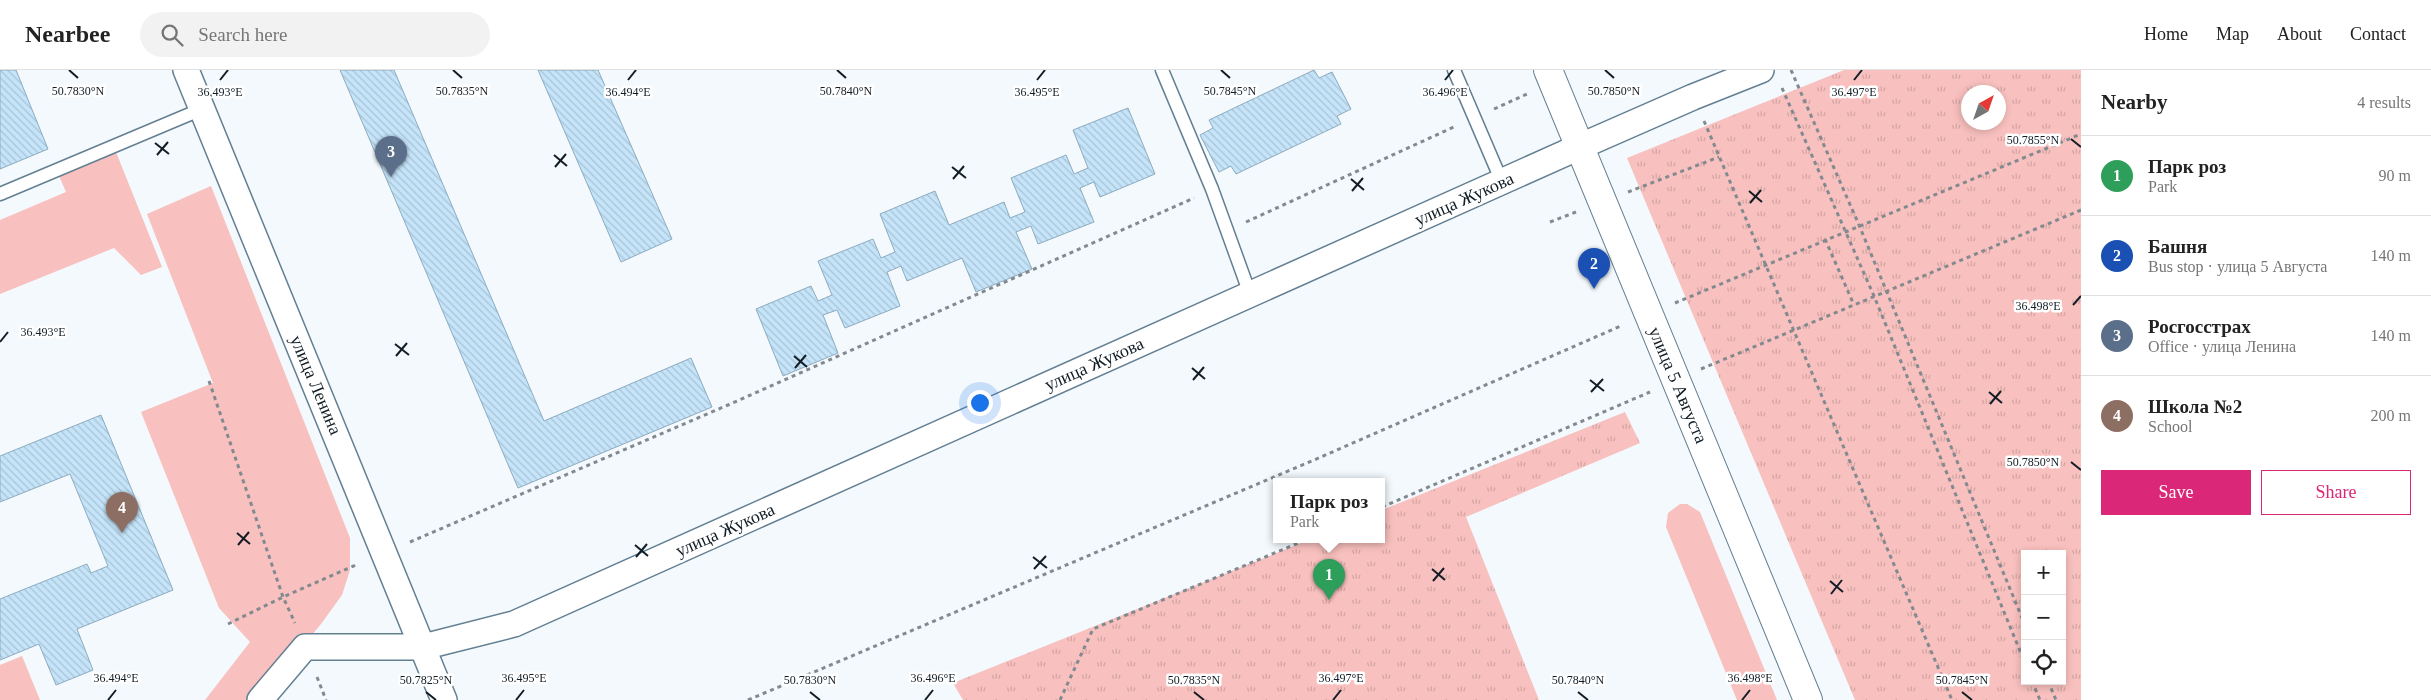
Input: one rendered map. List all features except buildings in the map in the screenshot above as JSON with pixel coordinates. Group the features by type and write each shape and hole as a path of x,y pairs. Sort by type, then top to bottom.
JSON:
{"street":[{"name":"улица Ленина","path":"186,70 386,552 444,700"},
{"name":"улица Жукова","path":"305,647 423,647 514,624 1693,97 1770,74"},
{"name":"улица 5 Августа","path":"1550,76 1808,700"},
{"path":"260,700 305,647"}],"lane":[{"path":"1162,70 1212,189 1250,294"},
{"path":"1454,70 1502,182"},
{"path":"0,194 202,109"}],"path":[{"path":"1791,70 1859,225 2021,615"},
{"path":"1770,74 1846,231 2021,653"},
{"path":"1227,231 1474,118 1550,76"},
{"path":"1693,97 1952,700"},
{"path":"748,700 1314,460 1765,264 2081,134"},
{"path":"1550,222 1719,157"},
{"path":"228,624 283,596 728,405 1212,189"},
{"path":"1385,506 1793,330 2081,210"},
{"path":"1825,239 1854,305"},
{"path":"209,381 283,596 326,700"},
{"path":"1060,700 1093,630 1299,543"},
{"path":"2034,685 2040,700"},
{"path":"2050,685 2056,700"}],"green space":[{"path":"1844,70 2081,70 2081,700 1855,700 1627,158"},
{"path":"114,147 162,267 141,275 114,248 0,294 0,220 66,192 57,171"},
{"path":"211,186 350,538 350,570 342,595 321,624 257,700 205,700 250,642 219,608 141,412 213,383 147,214"},
{"path":"1625,412 1640,443 1466,517 1539,700 963,700 953,683 1301,543 1385,543 1385,509"},
{"path":"1680,504 1687,504 1700,512 1777,700 1737,700 1666,527 1668,513"},
{"path":"22,656 40,700 0,700 0,665"}],"place":[{"name":"Росгосстрах","path":"391,177"},
{"name":"Башня","path":"1594,289"},
{"name":"Школа №2","path":"122,533"},
{"name":"Парк роз","path":"1329,600"}]}
